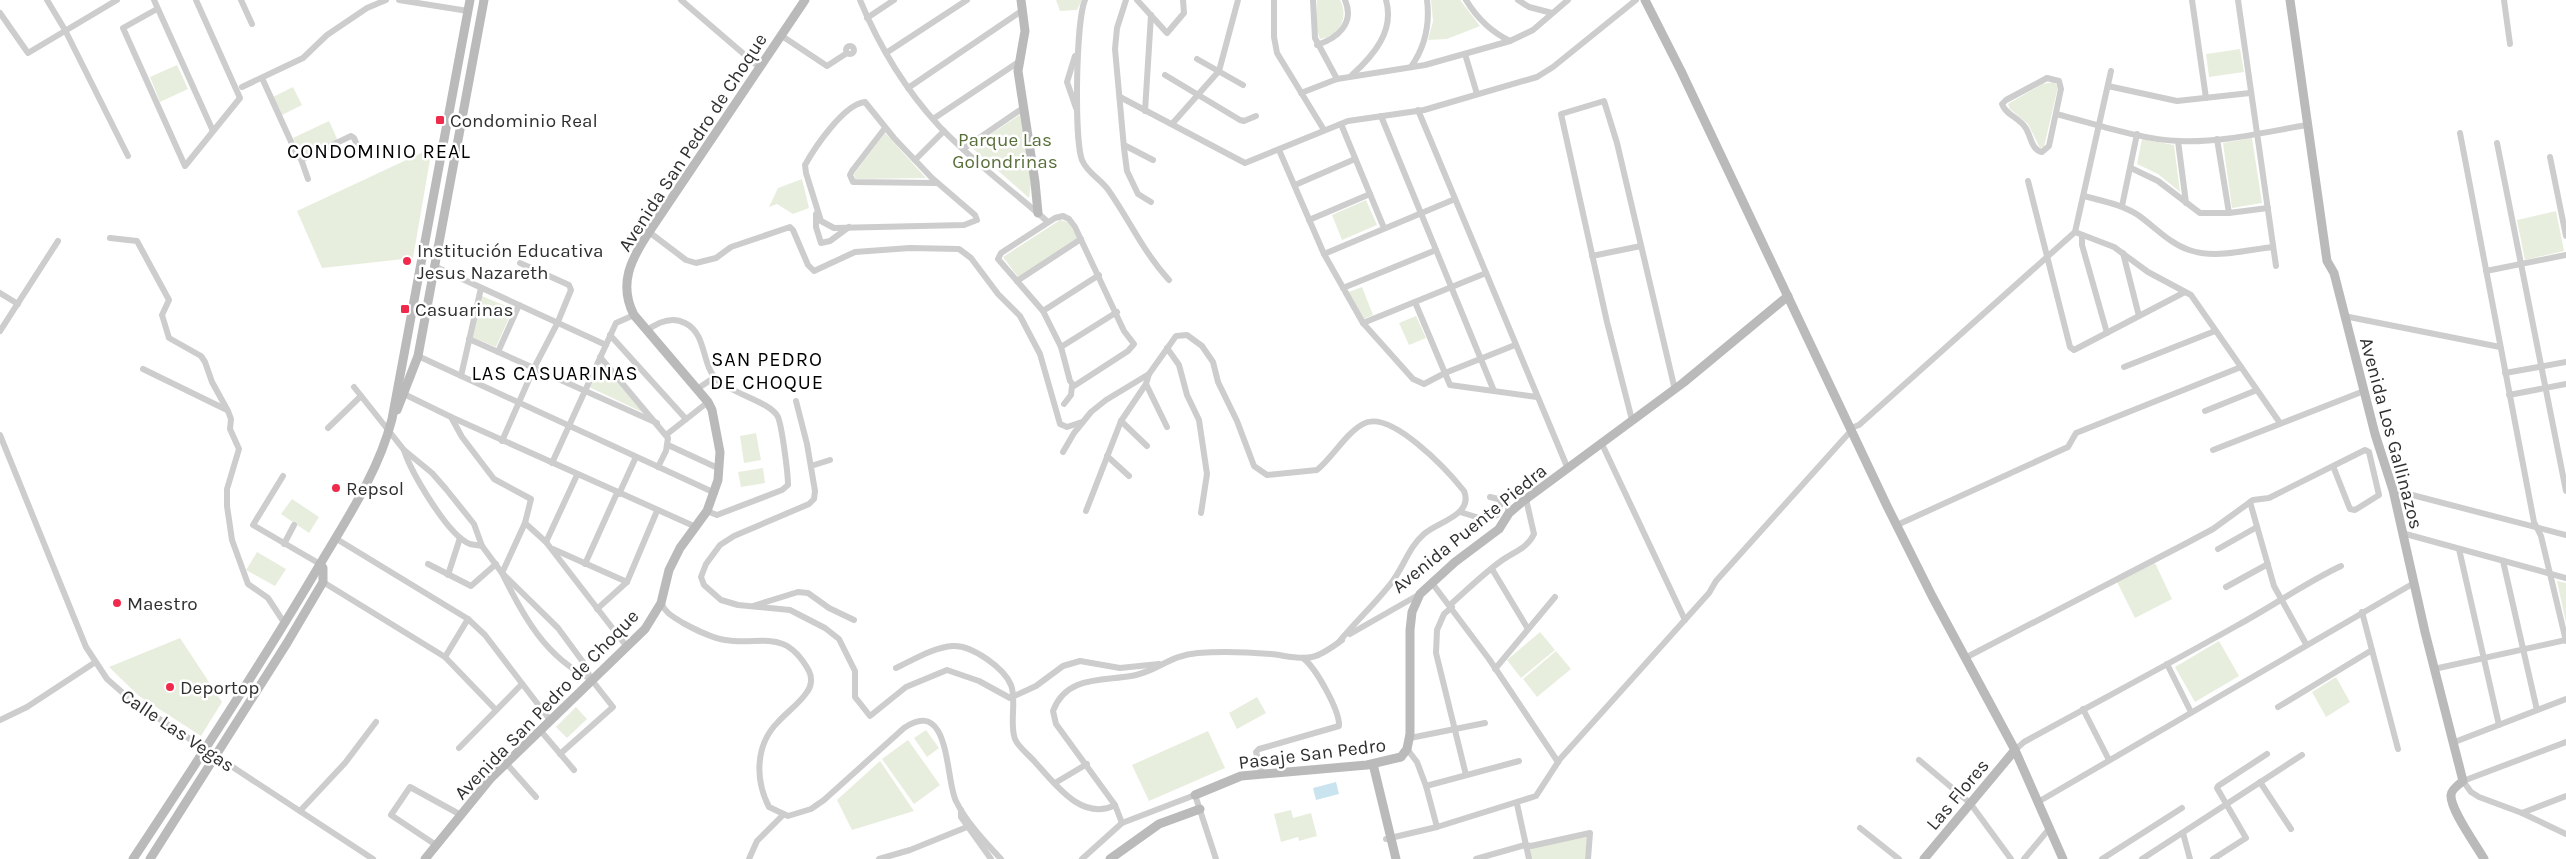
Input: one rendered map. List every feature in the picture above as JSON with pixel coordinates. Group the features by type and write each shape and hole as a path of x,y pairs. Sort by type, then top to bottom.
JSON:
{"street":[{"path":"47,0 65,30 128,156"},
{"path":"1,16 28,53 116,0"},
{"path":"154,0 213,132"},
{"path":"157,8 123,28 185,166 240,98 196,0"},
{"path":"241,0 252,24"},
{"path":"242,87 303,58 327,35 367,8 386,0"},
{"path":"399,0 468,10"},
{"path":"133,859 285,624 372,472 389,431 470,0"},
{"path":"392,419 404,394 418,356 484,0"},
{"path":"681,0 760,68"},
{"name":"Avenida San Pedro de Choque","path":"425,859 506,763 646,628 661,603 674,560 707,511 715,493 720,468 715,420 708,402 634,315 626,296 627,277 633,258 649,232 805,0"},
{"path":"860,0 867,18 886,54 908,88 933,119 963,149 1048,222"},
{"path":"867,18 894,0"},
{"path":"886,54 966,0"},
{"path":"1021,0 1025,31 1020,61 1023,108 1033,164 1038,213"},
{"path":"1085,0 1079,20 1078,48 1081,155 1085,166 1105,185 1145,251 1170,280"},
{"path":"1126,0 1117,28 1115,49 1127,171 1138,194 1151,202"},
{"path":"1137,0 1167,33 1184,12 1183,0"},
{"path":"1172,124 1219,72 1238,0"},
{"path":"1274,0 1274,36 1277,53 1324,130"},
{"path":"1313,0 1313,32 1317,45 1337,79"},
{"path":"1317,45 1334,38 1346,24 1348,16 1345,0"},
{"path":"1352,75 1379,46 1387,26 1386,0"},
{"path":"1412,68 1424,42 1427,24 1427,0"},
{"path":"1466,0 1485,24 1498,36 1510,41"},
{"path":"1518,0 1529,7 1552,13"},
{"path":"1301,93 1352,75 1412,68 1510,41 1533,30 1568,0"},
{"path":"1120,97 1244,163 1341,124 1418,110 1537,77 1553,67 1636,0"},
{"path":"1645,0 1897,525 1965,658 2015,750 2063,859"},
{"path":"2192,0 2206,98"},
{"path":"2238,0 2276,266"},
{"name":"Avenida Los Gallinazos","path":"2290,0 2327,260 2334,273 2364,391 2393,490 2412,584 2463,780"},
{"path":"2504,0 2510,44"},
{"path":"908,88 1023,10"},
{"path":"1145,110 1151,15"},
{"path":"782,36 827,66 847,53"},
{"path":"1078,48 1067,82 1079,116"},
{"path":"1465,54 1476,94"},
{"path":"1196,59 1243,85"},
{"path":"933,119 1020,61"},
{"path":"1851,428 1859,425 2074,232 2084,196 2111,71"},
{"path":"1165,74 1240,120 1244,121 1256,116"},
{"path":"262,78 301,159 308,179"},
{"path":"2052,78 2059,81 2061,85 2056,114 2049,146 2047,150 2039,152 2024,125 2004,109 2002,104 2041,81 2052,78"},
{"path":"2108,86 2177,101 2250,93"},
{"path":"1632,420 1592,256 1561,114 1604,100 1617,143 1674,390"},
{"path":"863,101 886,128 937,182 977,217 977,220 964,225 850,226 834,228 820,220 806,174 806,165 840,117 863,101"},
{"path":"963,149 1023,108"},
{"path":"1418,110 1568,469"},
{"path":"2056,114 2137,134 2178,141 2217,139 2307,125"},
{"path":"1381,116 1494,391"},
{"path":"1341,124 1384,228"},
{"path":"886,128 852,171 850,176 853,182 937,182"},
{"path":"915,160 944,131"},
{"path":"2434,669 2566,641 2541,536 2536,526 2509,395 2460,133"},
{"path":"2122,206 2137,134"},
{"path":"301,159 351,136 354,138 360,151"},
{"path":"2217,139 2229,213"},
{"path":"2178,141 2186,203"},
{"path":"2497,143 2566,491"},
{"path":"1124,145 1153,160"},
{"path":"1279,150 1324,254 1362,324 1419,383 1424,384 1445,373 1515,345"},
{"path":"2550,157 2566,236"},
{"path":"1294,185 1355,159"},
{"path":"2131,168 2158,181 2200,213 2229,213 2268,208"},
{"path":"2028,181 2070,347 2074,350 2185,292"},
{"path":"1309,220 1370,194"},
{"path":"2084,196 2122,206 2154,227 2172,242 2189,250 2211,254 2273,247"},
{"path":"1324,254 1455,199"},
{"path":"816,211 816,227 821,243 830,241 850,226"},
{"path":"1064,404 1071,395 1072,386 1062,348 1034,297 1016,281 999,261 998,256 1048,222 1059,217 1069,219 1081,239 1117,312 1124,331 1134,347 1079,384 1072,386"},
{"path":"649,232 686,260 696,263 716,258 731,247 790,227 808,265 814,271 855,252 910,248 960,249 971,258 998,294 1020,316 1040,354 1060,424 1067,427 1082,422"},
{"path":"2074,232 2114,246 2148,272 2191,295 2280,424"},
{"path":"2082,235 2082,245 2106,333"},
{"path":"110,238 137,241 169,300 162,315 169,338 201,356 212,382 228,411 231,419 230,429 239,449 227,489 227,506 232,540 248,584 268,598 285,624"},
{"path":"1016,281 1081,239"},
{"path":"0,331 58,241"},
{"path":"1592,256 1641,246"},
{"path":"1343,288 1436,250"},
{"path":"2123,253 2139,316"},
{"path":"2486,271 2566,255"},
{"path":"502,441 534,368 557,324 571,288 520,263"},
{"path":"434,266 606,345"},
{"path":"1362,324 1486,273"},
{"path":"1043,311 1099,275"},
{"path":"461,376 481,288"},
{"path":"0,293 18,304"},
{"name":"Avenida Puente Piedra","path":"1339,642 1362,625 1386,614 1420,594 1455,562 1499,529 1509,513 1526,499 1674,390 1788,296"},
{"path":"1415,302 1447,381 1455,388 1537,397"},
{"path":"498,352 519,305"},
{"path":"1062,348 1117,312"},
{"path":"552,463 610,335 618,321 634,315"},
{"path":"2344,316 2500,347"},
{"path":"646,331 660,322 669,320 678,320 692,327 698,335 714,377 738,394 769,408 778,416 788,485 782,490 717,515 707,511"},
{"path":"2124,367 2215,331"},
{"path":"610,335 686,419"},
{"path":"796,400 811,466 815,491 814,499 796,510 734,536 720,545 706,564 701,577 704,584 714,594 728,603 790,610 825,628 839,639 855,671 854,696 870,716 906,687 947,670 970,677 1003,695 1011,697 1036,686 1063,666 1080,661 1120,668 1159,664 1178,656 1198,653 1314,657 1339,642 1393,581 1416,542 1429,530 1460,512 1464,505 1464,490 1421,446 1387,424 1373,421 1358,428 1313,473 1267,475 1254,466 1245,448 1237,421 1218,382 1208,354 1187,335 1176,336 1149,374 1146,384 1121,422 1086,510"},
{"path":"470,339 657,423"},
{"path":"1167,348 1180,365 1187,394 1199,420 1207,474 1201,512"},
{"path":"418,356 715,493"},
{"path":"600,358 666,435 668,445 658,467"},
{"path":"2505,373 2566,362"},
{"path":"1897,525 2068,447 2076,434 2240,367"},
{"path":"143,368 228,411"},
{"path":"1064,452 1082,422 1106,400 1149,374"},
{"path":"697,389 714,377"},
{"path":"1146,384 1167,427"},
{"path":"2509,395 2566,384"},
{"path":"354,388 404,450 432,473 474,524 482,546 502,573 529,624 562,661 574,671 591,679"},
{"path":"2205,411 2257,390"},
{"path":"2213,450 2364,391"},
{"path":"404,394 618,494 696,527"},
{"path":"328,428 361,396"},
{"path":"666,435 708,402"},
{"path":"451,417 462,437 494,479 531,499 524,523 502,573"},
{"path":"1121,422 1147,446"},
{"path":"1388,838 1436,827 1517,804 1536,796 1558,762 1709,593 1716,581 1849,434 1851,428"},
{"name":"Calle Las Vegas","path":"0,435 86,647 94,663 107,679 128,698 373,859"},
{"path":"1601,442 1685,620"},
{"path":"668,445 720,468"},
{"path":"404,450 418,483 460,538 470,544 482,546"},
{"path":"1965,658 2213,529 2250,502 2269,498 2333,466 2367,451 2373,464 2379,495 2354,510 2350,509 2333,466"},
{"path":"1107,456 1129,476"},
{"path":"586,564 636,457"},
{"path":"811,466 830,460"},
{"path":"546,542 577,475"},
{"path":"150,859 217,757 323,582 320,564 253,525 283,476"},
{"path":"2393,490 2566,535"},
{"path":"1490,497 1507,503 1509,513"},
{"path":"1466,775 1436,653 1437,630 1444,614 1451,606 1492,569 1525,546 1532,538 1534,534 1526,499"},
{"path":"1460,512 1486,520 1497,515 1502,500"},
{"path":"2250,502 2268,564 2281,599 2306,644"},
{"path":"597,609 627,582 657,511"},
{"path":"524,523 552,548 627,647"},
{"path":"284,544 294,525"},
{"path":"2218,549 2257,527"},
{"path":"2402,534 2566,578"},
{"path":"335,538 468,619 485,635 550,720"},
{"path":"448,575 460,538"},
{"path":"552,548 627,582"},
{"path":"2459,549 2499,725"},
{"path":"2502,561 2537,710"},
{"path":"428,564 472,586 496,564"},
{"path":"2226,587 2268,564"},
{"path":"2015,750 2024,742 2341,566"},
{"path":"1492,569 1528,629"},
{"path":"502,573 558,628 583,662 591,679 613,707 560,754"},
{"path":"323,582 445,657 496,710"},
{"path":"1432,583 1451,606 1558,762"},
{"path":"2038,802 2306,644 2412,584"},
{"path":"753,606 798,592 808,593 829,608 854,620"},
{"name":"Pasaje San Pedro","path":"1082,859 1122,823 1237,777 1370,765 1401,757 1407,749 1410,738 1410,630 1412,612 1420,594"},
{"path":"1495,669 1555,597"},
{"path":"661,603 670,615 711,636 736,642 759,639 780,642 790,649 808,670 811,683 808,692 776,724 761,750 760,778 765,800 769,807 783,815 797,814 817,805 904,728 921,722 932,724 941,734 951,788 961,810 1000,858"},
{"path":"2362,612 2398,750"},
{"path":"445,657 468,619"},
{"path":"896,668 935,651 954,646 984,657 996,666 1011,685 1015,739 1068,798 1087,807 1104,811 1115,805"},
{"path":"2278,707 2372,650"},
{"path":"1262,774 1256,752 1259,749 1339,726 1334,707 1316,674 1302,657"},
{"path":"0,720 27,707 94,663"},
{"path":"1122,823 1115,805 1087,764 1056,724 1053,711 1056,703 1076,685 1088,680 1151,672 1159,664"},
{"path":"2167,664 2191,712"},
{"path":"459,748 522,684"},
{"path":"2452,743 2566,699"},
{"path":"2083,709 2109,760"},
{"path":"300,811 345,763 376,722"},
{"path":"1410,738 1486,723"},
{"path":"540,730 574,770"},
{"path":"2484,859 2453,806 2450,796 2451,792 2463,780 2566,742"},
{"path":"1407,749 1417,762 1426,786 1436,827"},
{"name":"Las Flores","path":"1924,859 2015,750"},
{"path":"2213,859 2246,838 2226,805 2218,786 2267,754"},
{"path":"2142,859 2302,755"},
{"path":"1919,760 1970,803 2011,859"},
{"path":"1426,786 1519,761"},
{"path":"506,763 536,797"},
{"path":"1055,783 1087,764"},
{"path":"1370,765 1388,838 1391,859"},
{"path":"2463,780 2471,792 2479,797 2522,812 2566,834"},
{"path":"2260,782 2291,829"},
{"path":"436,845 391,815 410,787 461,815"},
{"path":"1195,795 1215,857 1207,859"},
{"path":"2522,812 2566,796"},
{"path":"1517,804 1529,859"},
{"path":"2102,859 2182,808"},
{"path":"1110,859 1159,824 1200,809"},
{"path":"961,810 961,817 967,827 991,859"},
{"path":"748,859 757,841 783,815"},
{"path":"879,859 903,856 967,827"},
{"path":"1860,828 1899,859"},
{"path":"2024,859 2049,829"},
{"path":"1476,859 1494,857 1525,845 1531,846 1590,833 1588,859"},
{"path":"2183,833 2190,859"},
{"path":"1388,838 1396,859"}],"green space":[{"path":"1056,0 1082,0 1077,10 1060,11"},
{"path":"1317,0 1340,0 1343,6 1341,25 1333,34 1320,39 1316,28"},
{"path":"1431,0 1460,0 1480,26 1447,39 1428,40 1433,21"},
{"path":"2240,49 2244,72 2209,77 2206,54"},
{"path":"177,65 188,89 160,102 150,77"},
{"path":"2054,82 2058,87 2044,147 2040,148 2028,124 2010,109 2008,104 2042,84"},
{"path":"293,87 302,105 282,115 273,97"},
{"name":"Parque Las Golondrinas","path":"1021,114 1031,183 1029,198 971,147"},
{"path":"329,121 338,141 302,157 293,138"},
{"path":"885,133 926,178 855,179 854,174"},
{"path":"2252,138 2262,203 2232,208 2223,143"},
{"path":"2142,139 2174,145 2180,192 2158,174 2137,164"},
{"path":"432,148 413,258 322,268 297,211"},
{"path":"802,179 809,208 793,214 777,204 769,207 778,188"},
{"path":"1366,200 1377,225 1342,240 1332,215"},
{"path":"2556,211 2564,251 2525,260 2517,220"},
{"path":"1060,220 1068,222 1078,238 1018,277 1003,257"},
{"path":"1362,287 1373,315 1359,321 1343,294"},
{"path":"482,296 513,309 496,347 472,337"},
{"path":"1416,316 1426,338 1409,345 1399,323"},
{"path":"600,363 644,413 589,387"},
{"path":"756,433 761,460 744,463 740,436"},
{"path":"763,468 765,483 741,487 738,472"},
{"path":"292,499 319,517 309,533 281,514"},
{"path":"257,552 286,569 275,586 246,570"},
{"path":"2155,563 2172,599 2135,618 2117,582"},
{"path":"2557,581 2566,583 2566,623"},
{"path":"1540,632 1555,650 1521,678 1507,660"},
{"name":"Deportop","path":"180,638 222,702 201,736 139,696 109,667"},
{"path":"2219,641 2239,676 2195,702 2175,667"},
{"path":"1556,651 1571,669 1537,697 1523,679"},
{"path":"2336,677 2350,702 2326,717 2312,692"},
{"path":"1257,697 1266,713 1237,729 1229,713"},
{"path":"576,707 587,719 567,738 556,727"},
{"path":"926,730 939,748 927,757 914,738"},
{"path":"1208,731 1225,768 1149,801 1132,765"},
{"path":"908,740 940,785 914,804 882,759"},
{"path":"880,761 914,811 852,830 837,800"},
{"path":"1291,810 1293,818 1311,813 1317,836 1299,841 1298,837 1281,842 1274,814"},
{"path":"1587,836 1585,859 1531,859 1528,849"}],"water":[{"path":"1336,782 1339,794 1316,800 1313,788"}],"place":[{"name":"Condominio Real","path":"440,120"},
{"name":"Institución Educativa Jesus Nazareth","path":"407,261"},
{"name":"Casuarinas","path":"405,309"},
{"name":"Repsol","path":"336,488"},
{"name":"Maestro","path":"117,603"},
{"name":"Deportop","path":"170,687"}],"district":[{"name":"CONDOMINIO REAL","path":"379,151"},
{"name":"SAN PEDRO DE CHOQUE","path":"767,370"},
{"name":"LAS CASUARINAS","path":"555,373"}]}
